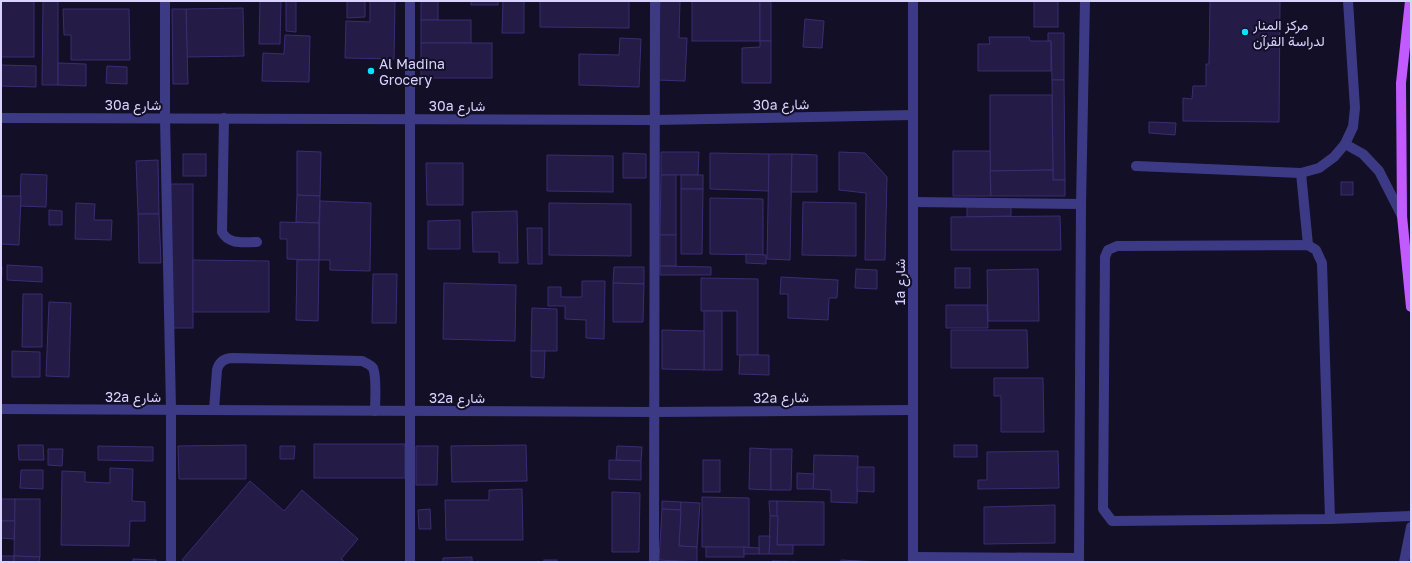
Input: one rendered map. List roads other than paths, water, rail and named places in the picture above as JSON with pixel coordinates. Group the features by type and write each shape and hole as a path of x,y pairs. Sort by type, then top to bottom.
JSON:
{"main road":[{"path":"1410,1 1401,83 1402,216 1411,307"}],"street":[{"path":"165,1 165,118 171,410 171,562"},
{"path":"410,1 410,562"},
{"path":"654,562 655,1"},
{"name":"1a شارع","path":"913,1 913,560"},
{"path":"913,560 1079,560 1081,204 1086,1"},
{"path":"1136,166 1301,173 1319,168 1334,157 1345,144 1353,127 1355,108 1348,1"},
{"name":"30a شارع","path":"1,118 654,120 914,115"},
{"path":"224,118 222,232 225,237 235,242 257,242"},
{"path":"1345,144 1363,154 1379,171 1402,216"},
{"path":"1301,173 1308,246"},
{"path":"914,202 1081,204"},
{"path":"1330,519 1322,263 1316,250 1308,246 1117,246 1108,250 1105,257 1103,509 1112,521 1330,519 1411,516"},
{"path":"214,410 218,365 227,358 233,358 362,360 373,369 375,411"},
{"name":"32a شارع","path":"1,409 654,412 914,410"},
{"path":"1404,562 1411,527"}],"place":[{"name":"مركز المنار لدراسة القرآن","path":"1245,32"},
{"name":"Al Madina Grocery","path":"371,71"}]}
